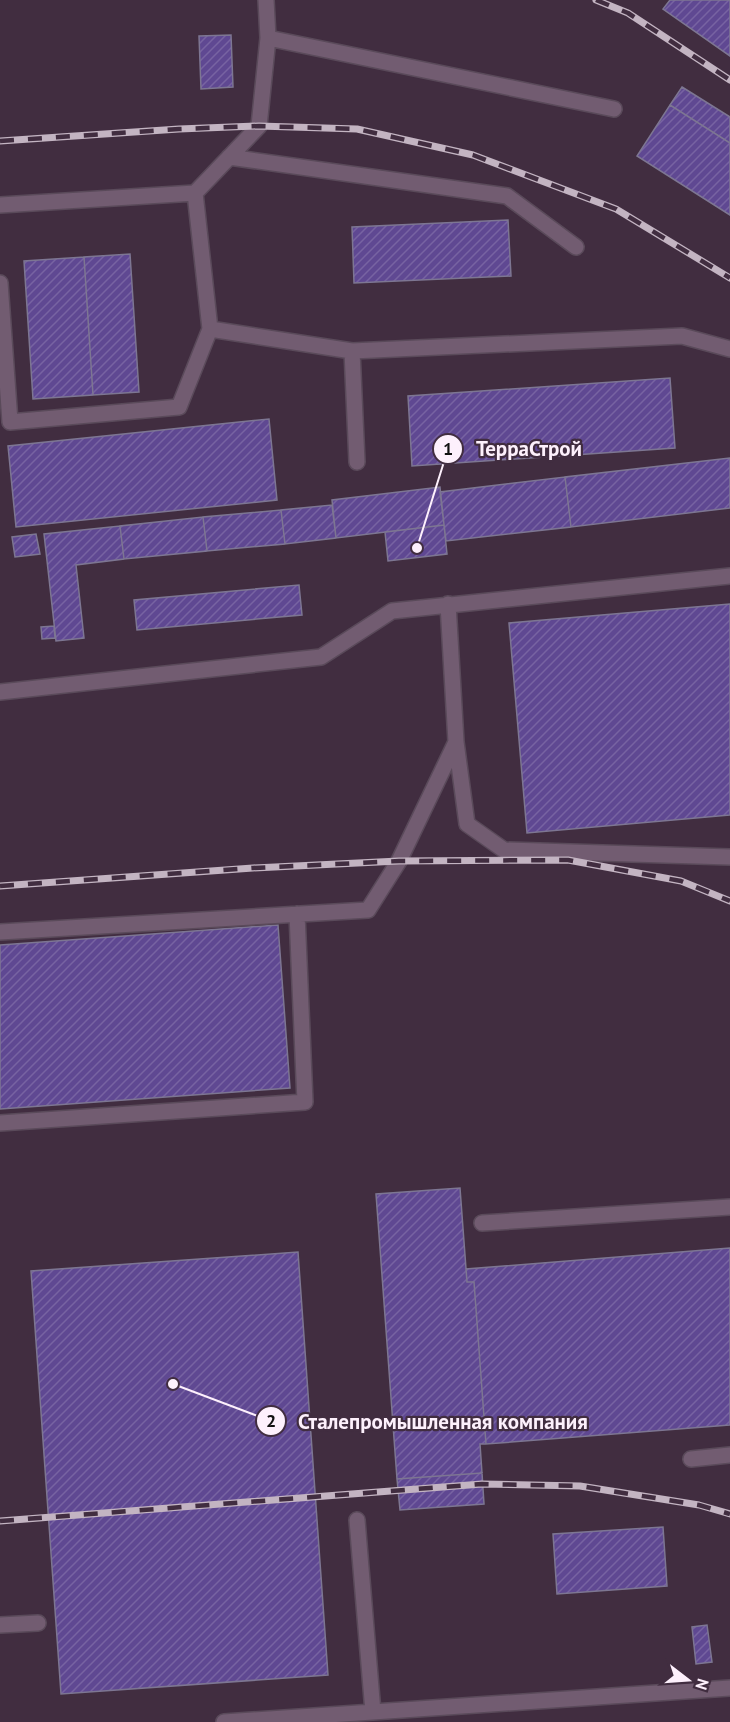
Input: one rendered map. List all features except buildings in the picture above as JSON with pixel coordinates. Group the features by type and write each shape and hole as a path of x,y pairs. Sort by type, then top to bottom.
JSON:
{"lane":[{"path":"0,205 195,193 259,126 268,38 266,0"},
{"path":"268,38 614,110"},
{"path":"229,158 507,196 576,247"},
{"path":"0,283 10,422 179,407 210,329 195,193"},
{"path":"210,329 352,351 682,336 730,349"},
{"path":"352,351 357,462"},
{"path":"0,692 321,657 392,611 730,576"},
{"path":"448,604 456,742 467,824 504,850 730,858"},
{"path":"0,932 368,910 399,861 456,742"},
{"path":"0,1123 305,1102 297,914"},
{"path":"482,1222 730,1206"},
{"path":"691,1459 730,1455"},
{"path":"357,1520 373,1712"},
{"path":"0,1625 38,1623"},
{"path":"224,1722 730,1688"}],"railway":[{"path":"596,0 628,13 730,80"},
{"path":"0,141 259,126 357,129 473,155 616,209 730,278"},
{"path":"0,886 253,868 399,861 568,860 681,881 730,901"},
{"path":"0,1521 482,1484 580,1486 699,1505 730,1514"}],"place":[{"name":"ТерраСтрой","path":"417,548"},
{"name":"Сталепромышленная компания","path":"173,1384"}]}
